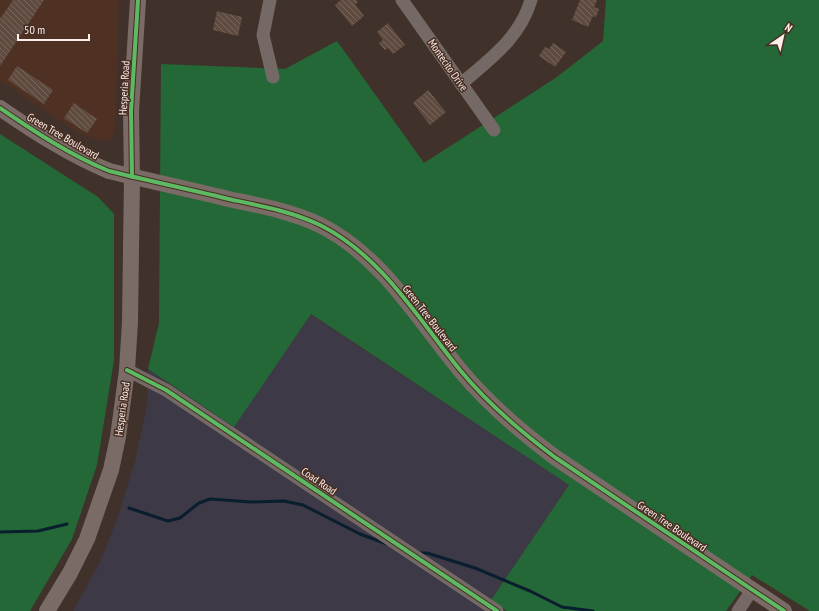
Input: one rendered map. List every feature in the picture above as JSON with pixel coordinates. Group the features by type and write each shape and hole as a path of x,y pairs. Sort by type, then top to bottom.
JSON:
{"main road":[{"name":"Hesperia Road","path":"47,611 87,539 111,470 118,437 128,370 132,177 131,111 138,0"},
{"name":"Green Tree Boulevard","path":"0,108 84,161 109,171 275,209 305,218 336,235 372,263 403,296 460,371 526,436 568,466 784,611"}],"street":[{"path":"270,0 263,35 273,77"},
{"name":"Montecito Drive","path":"402,0 494,130"},
{"path":"461,84 503,48 526,17 531,0"},
{"name":"Coad Road","path":"128,370 166,390 497,611"},
{"path":"738,611 752,590"}],"shaded area":[{"path":"0,0 119,0 115,130 110,139 102,141 80,134 0,80"},
{"path":"310,314 569,485 491,600 506,611 73,611 100,562 118,517 135,461 147,405 148,369 234,427"}],"green space":[{"path":"606,0 819,0 819,611 810,611 752,575 726,611 507,611 491,600 569,485 311,314 234,427 148,369 159,323 161,64 285,69 337,41 424,163 557,77 603,41"},
{"path":"0,134 98,197 114,214 114,360 97,465 72,539 30,611 0,611"}],"building":[{"path":"13,0 44,0 0,66 0,19"},
{"path":"341,0 356,0 358,2 355,4 364,16 352,26 335,5"},
{"path":"580,0 597,0 594,7 599,9 596,17 593,16 588,27 572,20"},
{"path":"217,11 242,17 238,36 213,30"},
{"path":"388,23 405,45 393,54 388,48 385,50 379,43 383,40 377,32"},
{"path":"553,43 566,52 555,67 539,56 545,47 549,49"},
{"path":"17,66 53,90 44,104 8,80"},
{"path":"428,90 446,112 430,125 413,103"},
{"path":"74,103 97,119 87,133 64,118"}],"waterway":[{"path":"129,508 168,521 180,518 199,503 210,499 251,502 284,501 303,505 360,534 387,544"},
{"path":"0,532 38,531 67,524"},
{"path":"419,553 427,553 475,568 530,591 562,607 593,611"}],"cycle path":[{"path":"132,177 131,111 138,0"},
{"path":"0,108 67,150 109,171 288,213 310,220 342,238 362,254 398,290 460,370 493,406 518,428 556,458 784,611"},
{"path":"127,370 166,390 497,611"}]}
